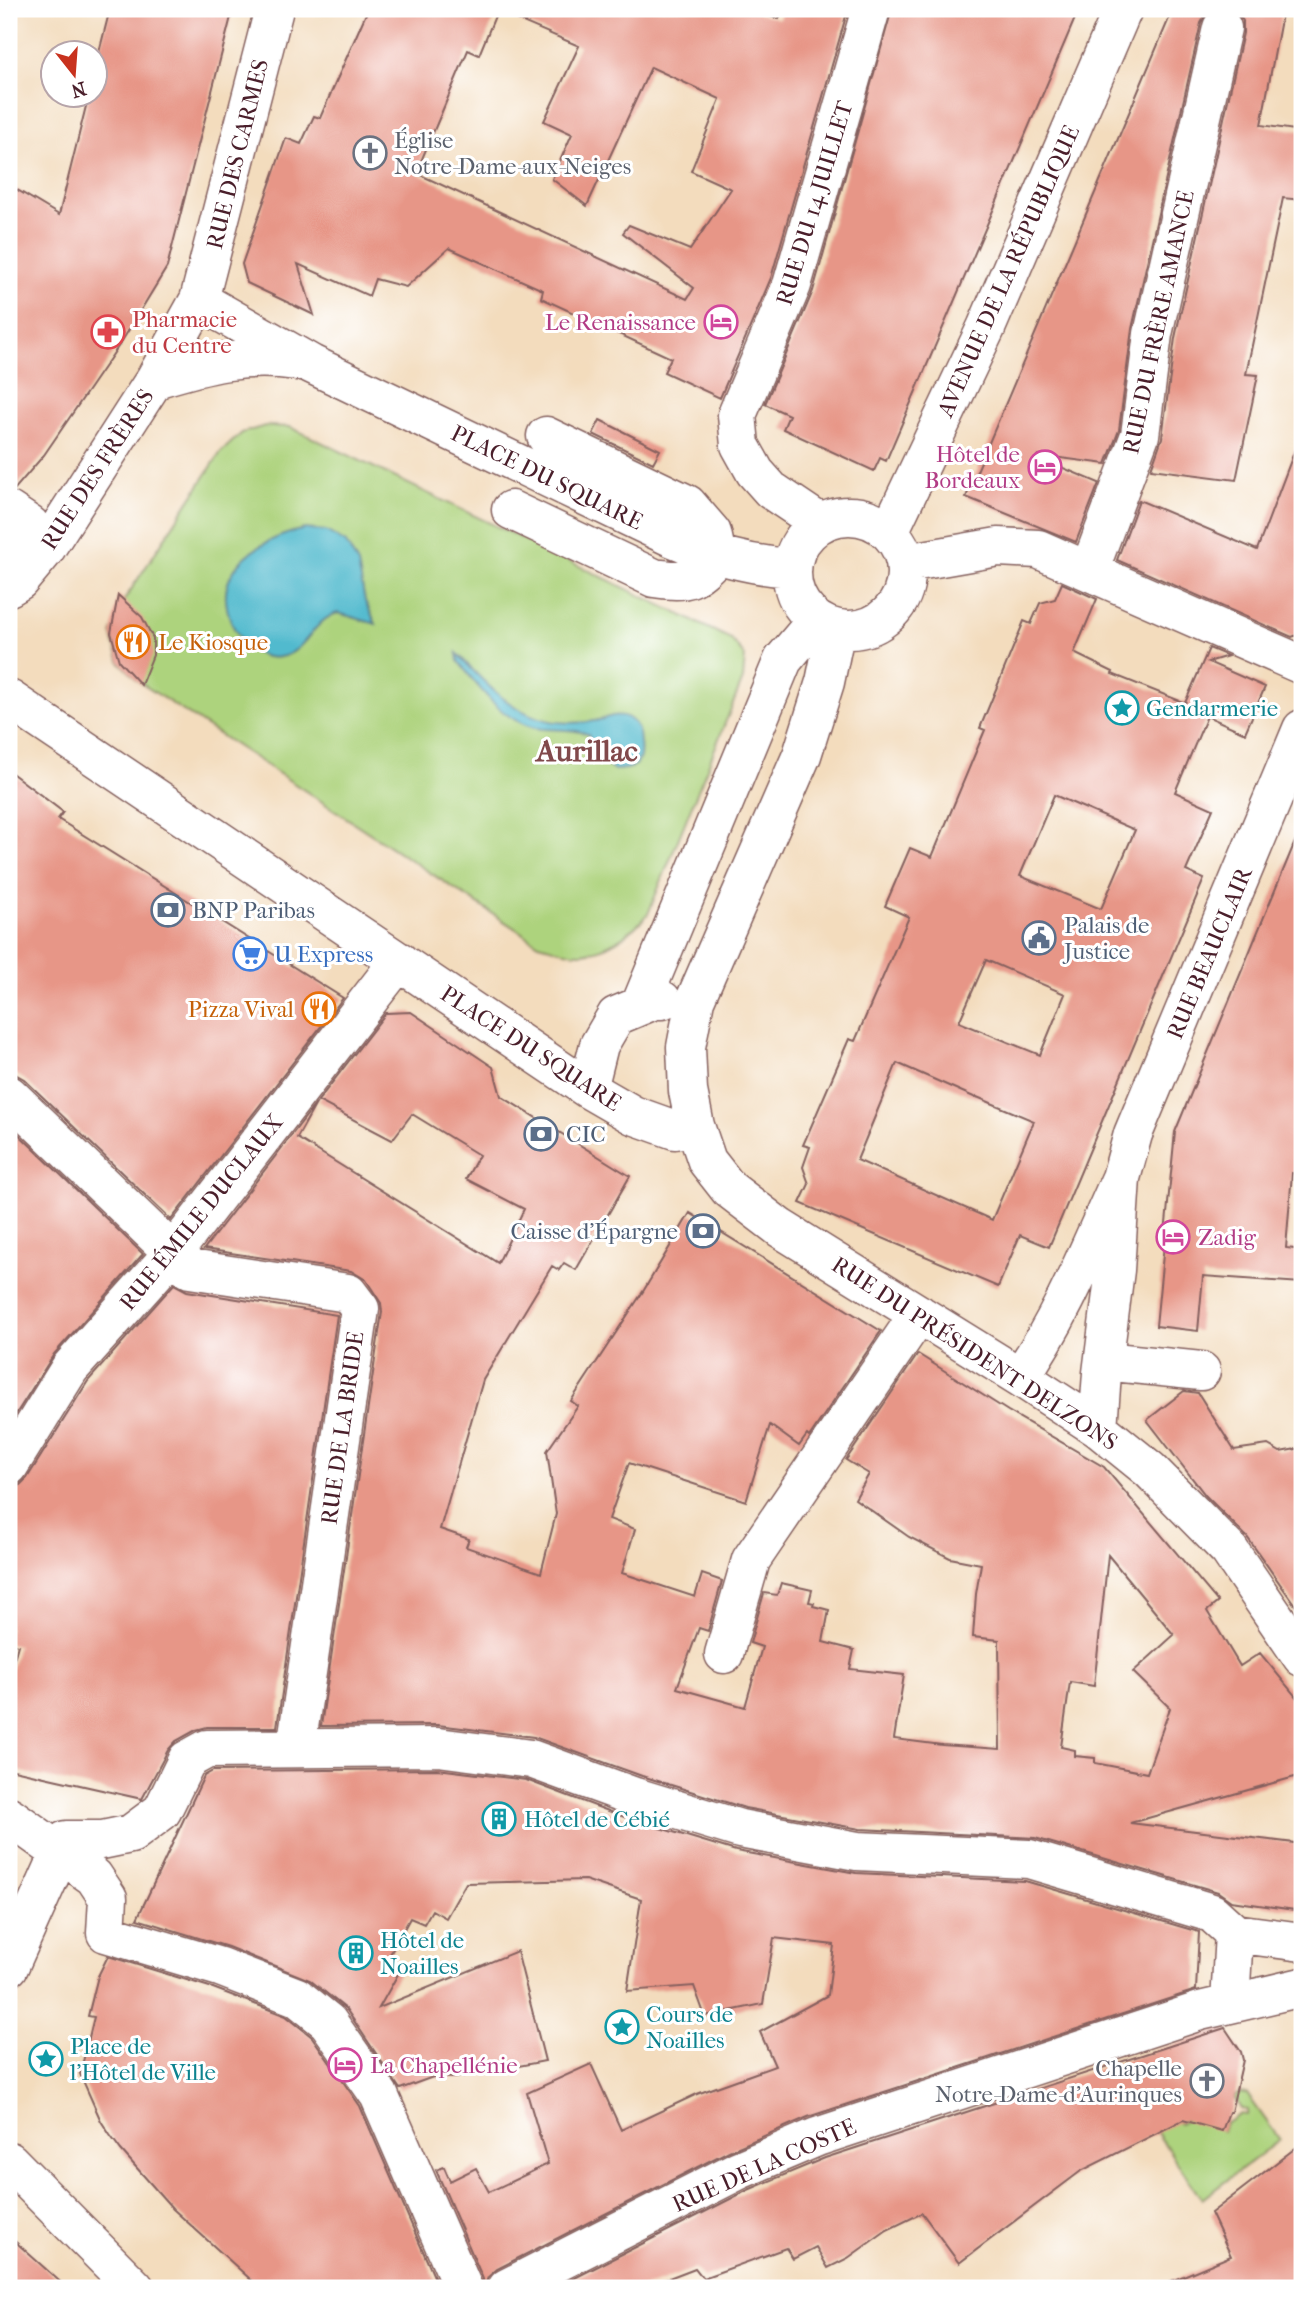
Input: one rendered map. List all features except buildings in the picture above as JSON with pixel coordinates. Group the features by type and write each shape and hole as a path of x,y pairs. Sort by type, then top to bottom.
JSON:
{"street":[{"name":"RUE DES CARMES","path":"156,379 199,300 274,9"},
{"name":"RUE DU 14 JUILLET","path":"820,523 771,490 755,472 740,444 737,415 792,285 871,9"},
{"name":"AVENUE DE LA RÉPUBLIQUE","path":"897,547 986,328 1124,9"},
{"name":"RUE DU FRÈRE AMANCE","path":"1089,571 1140,435 1153,334 1222,28"},
{"name":"PLACE DU SQUARE","path":"199,300 311,364 673,538 717,556 756,566 791,568"},
{"name":"PLACE DU SQUARE","path":"156,379 212,362 230,360 281,359 311,364"},
{"name":"RUE DES FRÈRES","path":"9,587 19,581 45,550 156,379"},
{"path":"511,510 654,578 694,579 717,556 712,533 687,504 546,436"},
{"path":"9,511 30,526 9,555"},
{"path":"856,516 874,521 897,547 906,582 900,600 888,615 873,625 855,630 826,625 805,610 797,597 791,568 796,550 806,535 820,523 838,517 856,516"},
{"path":"897,547 1038,549 1302,665"},
{"path":"695,1126 688,1091 686,1047 695,1000 802,755 825,682 826,625"},
{"path":"640,1006 783,660 826,625"},
{"name":"PLACE DU SQUARE","path":"9,699 588,1089 634,1115 675,1130 695,1126"},
{"name":"RUE BEAUCLAIR","path":"1020,1377 1037,1353 1062,1307 1121,1178 1133,1134 1302,729"},
{"name":"RUE ÉMILE DUCLAUX","path":"9,1466 70,1368 172,1254 399,961"},
{"path":"588,1089 599,1045 616,1016 654,1000 695,1000"},
{"name":"RUE DE LA BRIDE","path":"9,1095 190,1269 348,1293 360,1309 296,1748"},
{"name":"RUE DU PRÉSIDENT DELZONS","path":"695,1126 707,1161 729,1189 780,1228 1098,1428 1150,1470 1229,1550 1289,1634 1302,1657"},
{"name":"RUE BEAUCLAIR","path":"1098,1428 1115,1270 1121,1178"},
{"path":"724,1654 751,1560 919,1314"},
{"path":"1104,1361 1201,1371"},
{"path":"9,1967 66,1840 102,1840 131,1834 162,1811 187,1760 206,1749 438,1747 531,1759 635,1797 740,1829 857,1851 1029,1859 1213,1913 1234,1933 1302,1942"},
{"path":"9,1816 94,1877 108,1898 106,1933 220,1967 297,1997 328,2021 379,2095 463,2288"},
{"path":"1215,2007 1234,1933"},
{"name":"RUE DE LA COSTE","path":"507,2288 739,2170 817,2137 1215,2007 1302,1987"},
{"path":"9,2161 135,2288"}],"green space":[{"path":"265,426 290,427 731,639 745,656 743,679 648,914 627,934 601,948 582,953 539,944 139,682 119,661 111,633 123,602 221,452 242,433"},
{"path":"1240,2093 1247,2094 1280,2140 1202,2199 1153,2127 1173,2116 1179,2124 1198,2112 1222,2131 1225,2124 1241,2114 1247,2115 1248,2110 1241,2109 1234,2097"}],"water":[{"path":"305,529 326,531 346,543 358,564 365,601 376,624 338,613 322,622 289,654 268,657 256,653 238,635 232,623 226,598 227,586 239,564 258,547"},
{"path":"457,653 501,696 541,719 570,723 617,716 630,719 636,726 641,750 636,765 613,770 598,758 588,734 535,728 511,718 482,691 458,661"}],"place":[{"name":"Église Notre-Dame-aux-Neiges","path":"370,153"},
{"name":"Le Renaissance","path":"721,322"},
{"name":"Pharmacie du Centre","path":"108,332"},
{"name":"Hôtel de Bordeaux","path":"1045,467"},
{"name":"Le Kiosque","path":"133,642"},
{"name":"Gendarmerie","path":"1122,708"},
{"name":"BNP Paribas","path":"168,910"},
{"name":"Palais de Justice","path":"1039,938"},
{"name":"U Express","path":"250,954"},
{"name":"Pizza Vival","path":"319,1009"},
{"name":"CIC","path":"541,1134"},
{"name":"Caisse d'Épargne","path":"703,1231"},
{"name":"Zadig","path":"1173,1237"},
{"name":"Hôtel de Cébié","path":"499,1819"},
{"name":"Hôtel de Noailles","path":"356,1953"},
{"name":"Cours de Noailles","path":"622,2027"},
{"name":"Place de l'Hôtel de Ville","path":"46,2059"},
{"name":"La Chapellénie","path":"345,2065"},
{"name":"Chapelle Notre-Dame-d'Aurinques","path":"1207,2081"}],"district":[{"name":"Aurillac","path":"587,751"}]}
